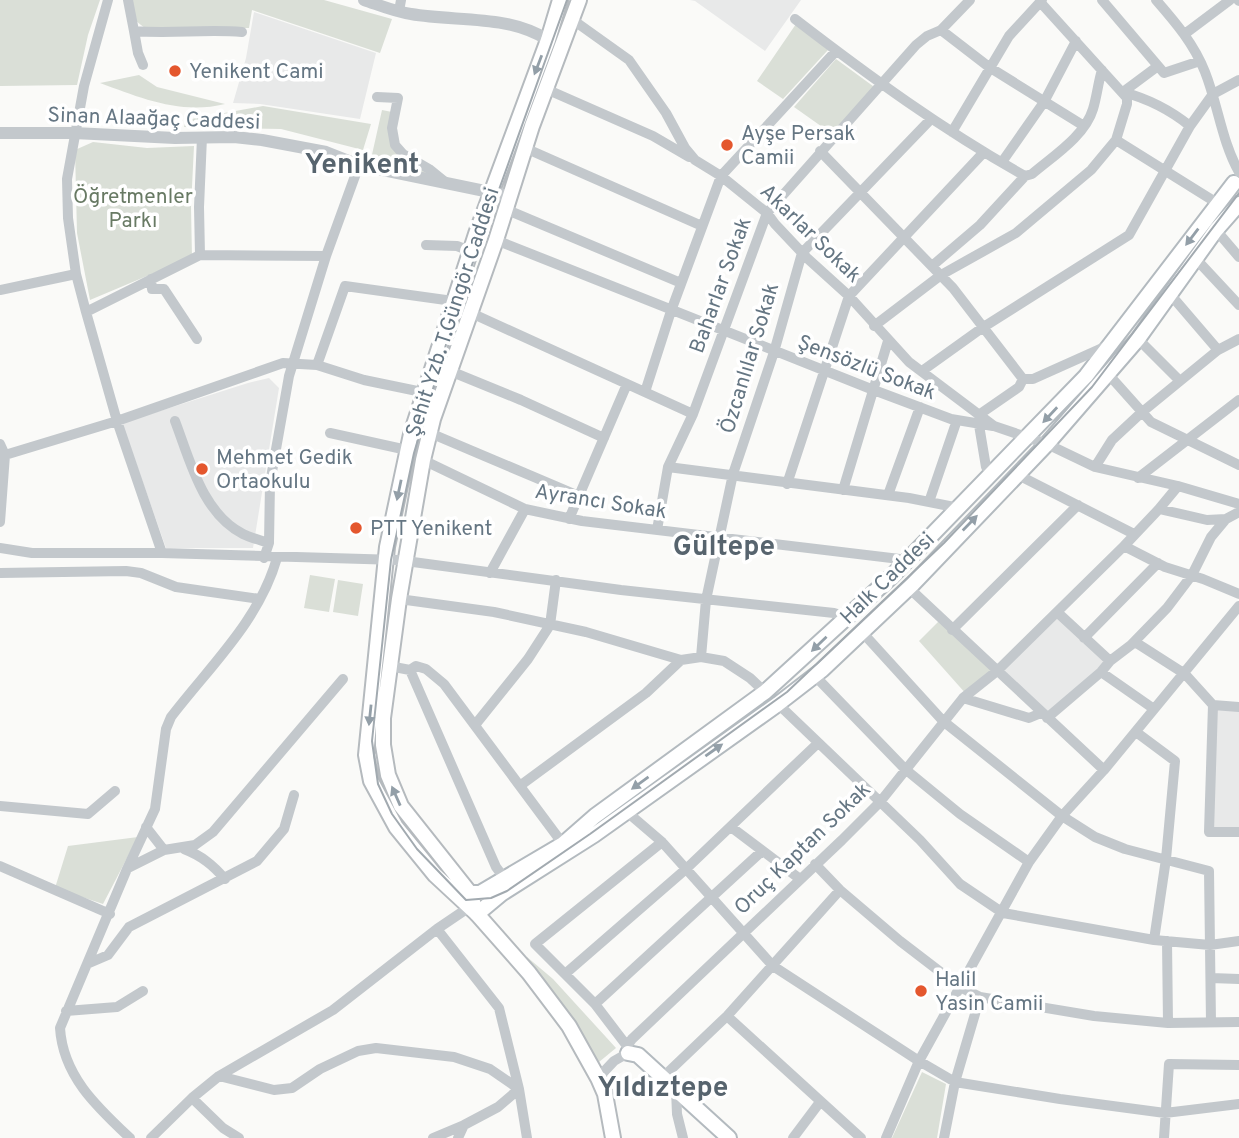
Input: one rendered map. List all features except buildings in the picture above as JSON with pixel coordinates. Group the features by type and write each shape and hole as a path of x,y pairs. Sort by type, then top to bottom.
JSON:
{"main road":[{"name":"Şehit Yzb. T.Güngör Caddesi","path":"472,905 435,875 396,827 371,781 366,755 386,560 407,450 422,392 470,251 548,40 559,0"},
{"name":"Şehit Yzb. T.Güngör Caddesi","path":"579,0 525,148 430,433 399,599 383,718 383,744 388,775 401,806 436,851 472,905 562,1017 598,1078 605,1094 613,1138"},
{"name":"Halk Caddesi","path":"472,905 480,893 563,845 595,816 765,692 908,560 1086,376 1217,203 1238,182"},
{"name":"Halk Caddesi","path":"472,905 501,894 627,811 816,676 909,588 1047,444 1138,339 1216,230 1239,204"},
{"path":"628,1049 663,1077 729,1138"}],"street":[{"path":"108,0 74,133 67,178 68,218 76,274 86,312 117,421 162,553"},
{"path":"128,0 138,53 144,65"},
{"path":"364,0 521,26 548,40"},
{"name":"Baharlar Sokak","path":"657,530 668,467 693,414 767,213 916,45 941,30 969,0"},
{"path":"1102,0 1164,73 1200,61"},
{"path":"1156,0 1186,33 1200,61 1213,94 1238,182"},
{"path":"1186,33 1230,0"},
{"path":"874,326 941,275 1016,233 1091,170 1116,140 1127,98 1041,1 1009,36 952,132"},
{"path":"794,19 881,86 1026,176"},
{"name":"Akarlar Sokak","path":"573,20 629,60 695,160 721,176 767,213 802,253 849,296 909,362 979,419"},
{"path":"134,32 212,29 242,32"},
{"path":"941,30 989,67 1084,126"},
{"path":"1002,162 1044,102 1076,41"},
{"path":"645,393 671,311 721,176 836,51"},
{"path":"1123,92 1158,66"},
{"path":"932,266 979,225 1026,176 1032,174 1084,126 1094,107 1102,70"},
{"path":"922,371 982,328 1129,235 1190,125 1213,94 1239,80"},
{"path":"546,89 653,136 695,160"},
{"path":"1123,92 1144,97 1170,109 1190,125"},
{"path":"377,97 398,98 392,128 395,145 403,154 429,169 446,183"},
{"name":"Özcanlılar Sokak","path":"701,657 706,600 733,474 774,352 802,253 931,119"},
{"name":"Sinan Alaağaç Caddesi","path":"0,134 234,137 326,152 359,165 492,192 507,202"},
{"path":"200,255 202,137"},
{"path":"1116,140 1217,203"},
{"path":"525,148 702,226"},
{"path":"820,151 941,275 1023,379"},
{"path":"787,484 849,296 984,152"},
{"path":"264,558 269,543 270,483 293,364 326,256 359,165"},
{"path":"507,202 681,284"},
{"path":"1216,230 1239,257"},
{"name":"Şensözlü Sokak","path":"496,240 874,391 957,420 979,419 1028,438"},
{"path":"426,245 457,246 470,251"},
{"path":"86,312 200,255 326,256"},
{"path":"1196,259 1239,305"},
{"path":"0,290 76,274"},
{"path":"151,279 152,289 164,289 197,339"},
{"path":"317,365 345,286 453,301 469,312 693,414"},
{"path":"1170,294 1218,350"},
{"path":"1138,339 1180,381"},
{"path":"1095,467 1112,440 1141,413 1218,350 1239,339"},
{"path":"843,490 888,341"},
{"path":"1023,379 1032,379 1111,345"},
{"path":"5,455 117,421 283,363 317,365 363,380 422,392"},
{"path":"450,371 604,438"},
{"path":"1109,374 1151,422 1237,462"},
{"path":"986,467 979,419 1019,387 1023,379"},
{"path":"569,519 627,384"},
{"path":"1138,478 1239,400"},
{"path":"888,495 920,407"},
{"path":"929,502 957,420"},
{"path":"174,421 198,481 212,505 227,523 244,535 269,543"},
{"path":"330,433 407,450"},
{"path":"430,433 579,496"},
{"path":"1028,438 1095,467 1178,486 1239,504"},
{"path":"0,444 5,455 0,522"},
{"name":"Ayrancı Sokak","path":"423,460 525,509 569,519 908,560"},
{"path":"668,467 888,495 958,508"},
{"path":"1018,475 1134,534"},
{"name":"Oruç Kaptan Sokak","path":"598,1078 628,1049 632,1039 880,802 963,698 997,671 1124,546 1178,486"},
{"path":"952,630 1078,505"},
{"path":"490,573 525,509"},
{"path":"1159,509 1207,520 1226,519"},
{"path":"963,698 1029,718 1044,715 1101,672 1110,661 1135,642 1167,608 1192,575 1211,537 1226,519 1239,512"},
{"path":"1124,546 1158,563 1239,594"},
{"path":"0,548 45,553 162,553 406,561 706,600 834,613 847,617"},
{"path":"130,1138 95,1105 69,1069 60,1028 155,809 163,748 171,717 241,631 260,599 277,558"},
{"path":"1084,638 1158,563"},
{"path":"0,573 126,571 141,573 176,587 260,599"},
{"path":"475,725 528,659 550,625 556,580"},
{"path":"909,588 1104,770"},
{"path":"399,599 494,612 586,632 681,660 701,657 724,661 765,692"},
{"path":"886,1138 919,1061 1003,914 1029,862 1062,816 1185,674 1239,606"},
{"path":"1057,612 1110,661"},
{"path":"862,632 943,721 1062,816 1095,837 1125,849 1209,871 1211,1022"},
{"path":"1135,642 1185,674 1213,705 1209,832 1239,832"},
{"path":"521,785 646,693 681,660"},
{"path":"389,666 410,670 416,666 426,669 444,684 563,845"},
{"path":"410,670 496,867 505,879"},
{"path":"1101,672 1154,709"},
{"path":"816,676 905,769 960,814 1029,862"},
{"path":"127,869 164,850 195,845 213,832 343,678"},
{"path":"778,704 920,840 960,884 1003,914 1154,940 1210,945 1239,941"},
{"path":"1213,705 1238,705"},
{"path":"1136,732 1174,761 1166,859 1154,940"},
{"path":"565,974 686,869 817,744"},
{"path":"0,806 89,814 115,791"},
{"path":"87,964 108,955 129,927 257,861 284,829 294,795"},
{"path":"627,811 662,842 773,966 955,1082 1165,1113 1239,1104"},
{"path":"146,827 164,850"},
{"path":"731,827 800,879"},
{"path":"628,1049 595,1004 535,944 662,842"},
{"path":"182,849 199,855 225,879"},
{"path":"595,1004 762,851"},
{"path":"815,864 839,890 960,988 980,998 1094,1016 1168,1023 1239,1022"},
{"path":"0,866 110,914"},
{"path":"663,1077 727,1016 839,890"},
{"path":"151,1138 219,1076 333,1010 472,905"},
{"path":"437,929 499,1008 519,1089 527,1138"},
{"path":"1167,941 1168,1023"},
{"path":"1211,978 1239,979"},
{"path":"66,1011 117,1007 143,991"},
{"path":"944,1138 955,1082 980,998"},
{"path":"727,1016 861,1138"},
{"path":"219,1076 274,1090 292,1088 320,1069 358,1051 376,1048 454,1057 490,1069 519,1089"},
{"path":"1164,1138 1169,1064 1239,1065"},
{"path":"433,1138 498,1107 519,1089"},
{"path":"676,1090 677,1114 683,1138"},
{"path":"192,1098 223,1128 239,1138"},
{"path":"793,1138 820,1102"},
{"path":"458,1138 464,1125"}],"shaded area":[{"path":"690,0 801,0 765,51"},
{"path":"254,12 376,53 360,119 260,104 233,103 246,58"},
{"name":"Mehmet Gedik Ortaokulu","path":"269,378 279,388 253,548 166,548 122,423"},
{"path":"1057,612 1110,661 1047,718 997,671"},
{"path":"1213,705 1239,707 1239,832 1209,832"}],"green space":[{"path":"0,0 100,0 88,35 77,85 0,86"},
{"path":"132,0 324,0 392,19 380,53 252,10 249,28 146,29 136,21"},
{"path":"796,24 828,50 783,99 757,81"},
{"path":"836,59 877,89 835,136 794,107"},
{"path":"139,75 157,87 225,104 209,107 177,106 146,99 100,83"},
{"path":"263,106 371,124 363,150 281,129 184,127 186,120"},
{"path":"382,110 392,112 390,144 435,177 371,159"},
{"name":"Öğretmenler Parkı","path":"93,142 147,148 194,146 192,257 90,300 77,233 75,150"},
{"path":"310,575 335,579 329,612 304,608"},
{"path":"338,580 363,584 358,616 333,612"},
{"path":"941,619 997,671 967,695 919,641"},
{"path":"138,837 103,904 55,888 68,846"},
{"path":"527,957 553,979 616,1048 599,1062 525,961"},
{"path":"922,1072 946,1084 937,1138 892,1138"}],"tram line":[{"path":"567,0 458,304 414,453 391,560 372,741 378,784 392,814 417,849 466,900 491,898 507,891 787,692 944,543 1092,387 1239,193"}],"place":[{"name":"Yenikent Cami","path":"175,71"},
{"name":"Ayşe Persak Camii","path":"727,145"},
{"name":"Mehmet Gedik Ortaokulu","path":"202,469"},
{"name":"PTT Yenikent","path":"356,528"},
{"name":"Halil Yasin Camii","path":"921,991"}],"district":[{"name":"Yenikent","path":"362,163"},
{"name":"Gültepe","path":"724,545"},
{"name":"Yıldıztepe","path":"663,1086"}]}
